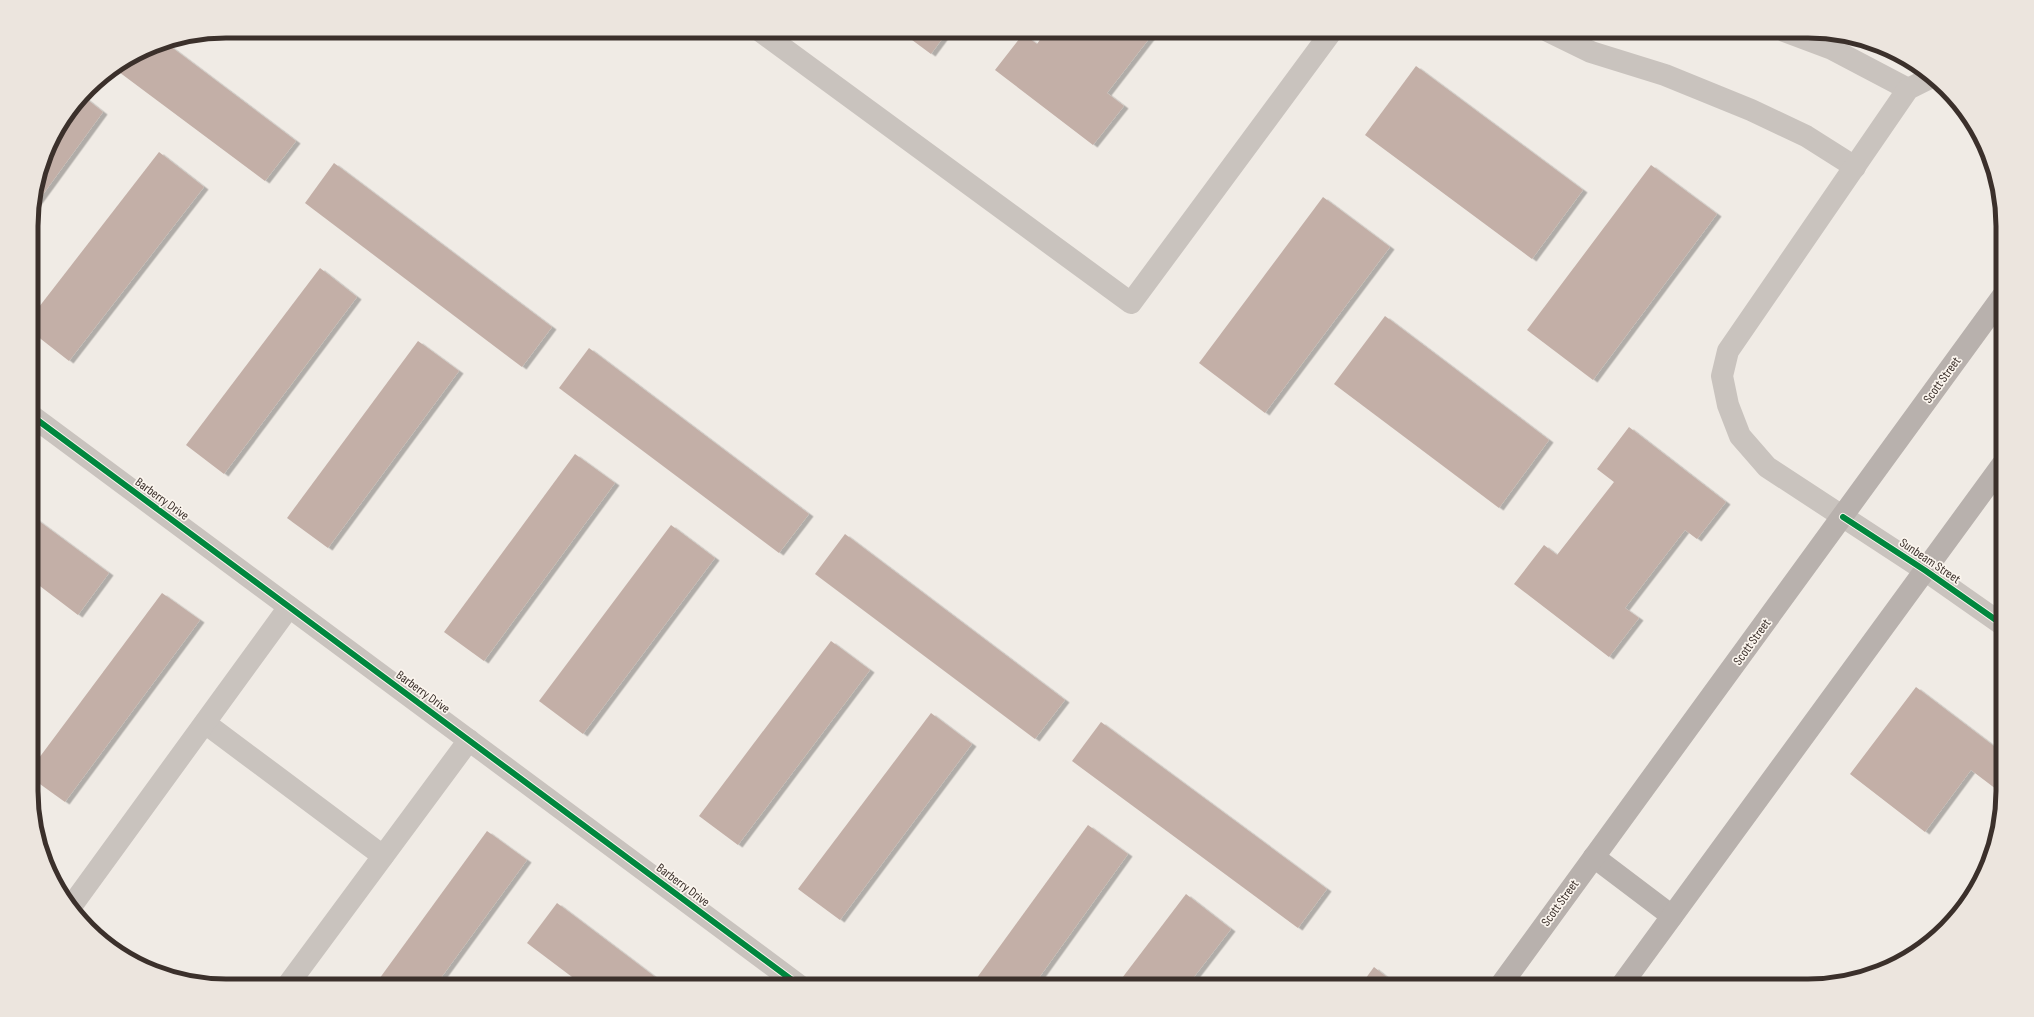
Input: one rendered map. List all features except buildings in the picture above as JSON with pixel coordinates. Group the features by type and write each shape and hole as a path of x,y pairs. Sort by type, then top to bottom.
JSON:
{"main road":[{"name":"Scott Street","path":"1505,979 1996,305"},
{"path":"1625,979 1996,473"},
{"path":"1594,857 1672,916"}],"street":[{"path":"770,38 1131,303 1327,38"},
{"path":"1562,38 1591,52 1665,75 1751,110 1806,136 1854,167"},
{"path":"1803,38 1832,49 1908,90 1926,80"},
{"name":"Sunbeam Street","path":"1908,90 1728,351 1722,376 1728,405 1740,436 1767,467 1926,570 1996,621"},
{"name":"Barberry Drive","path":"38,420 791,979"},
{"path":"75,902 289,607"},
{"path":"205,723 383,856"},
{"path":"292,979 469,740"}],"cycle path":[{"path":"38,420 791,979"},
{"path":"1843,517 1926,571 1996,620"}]}
